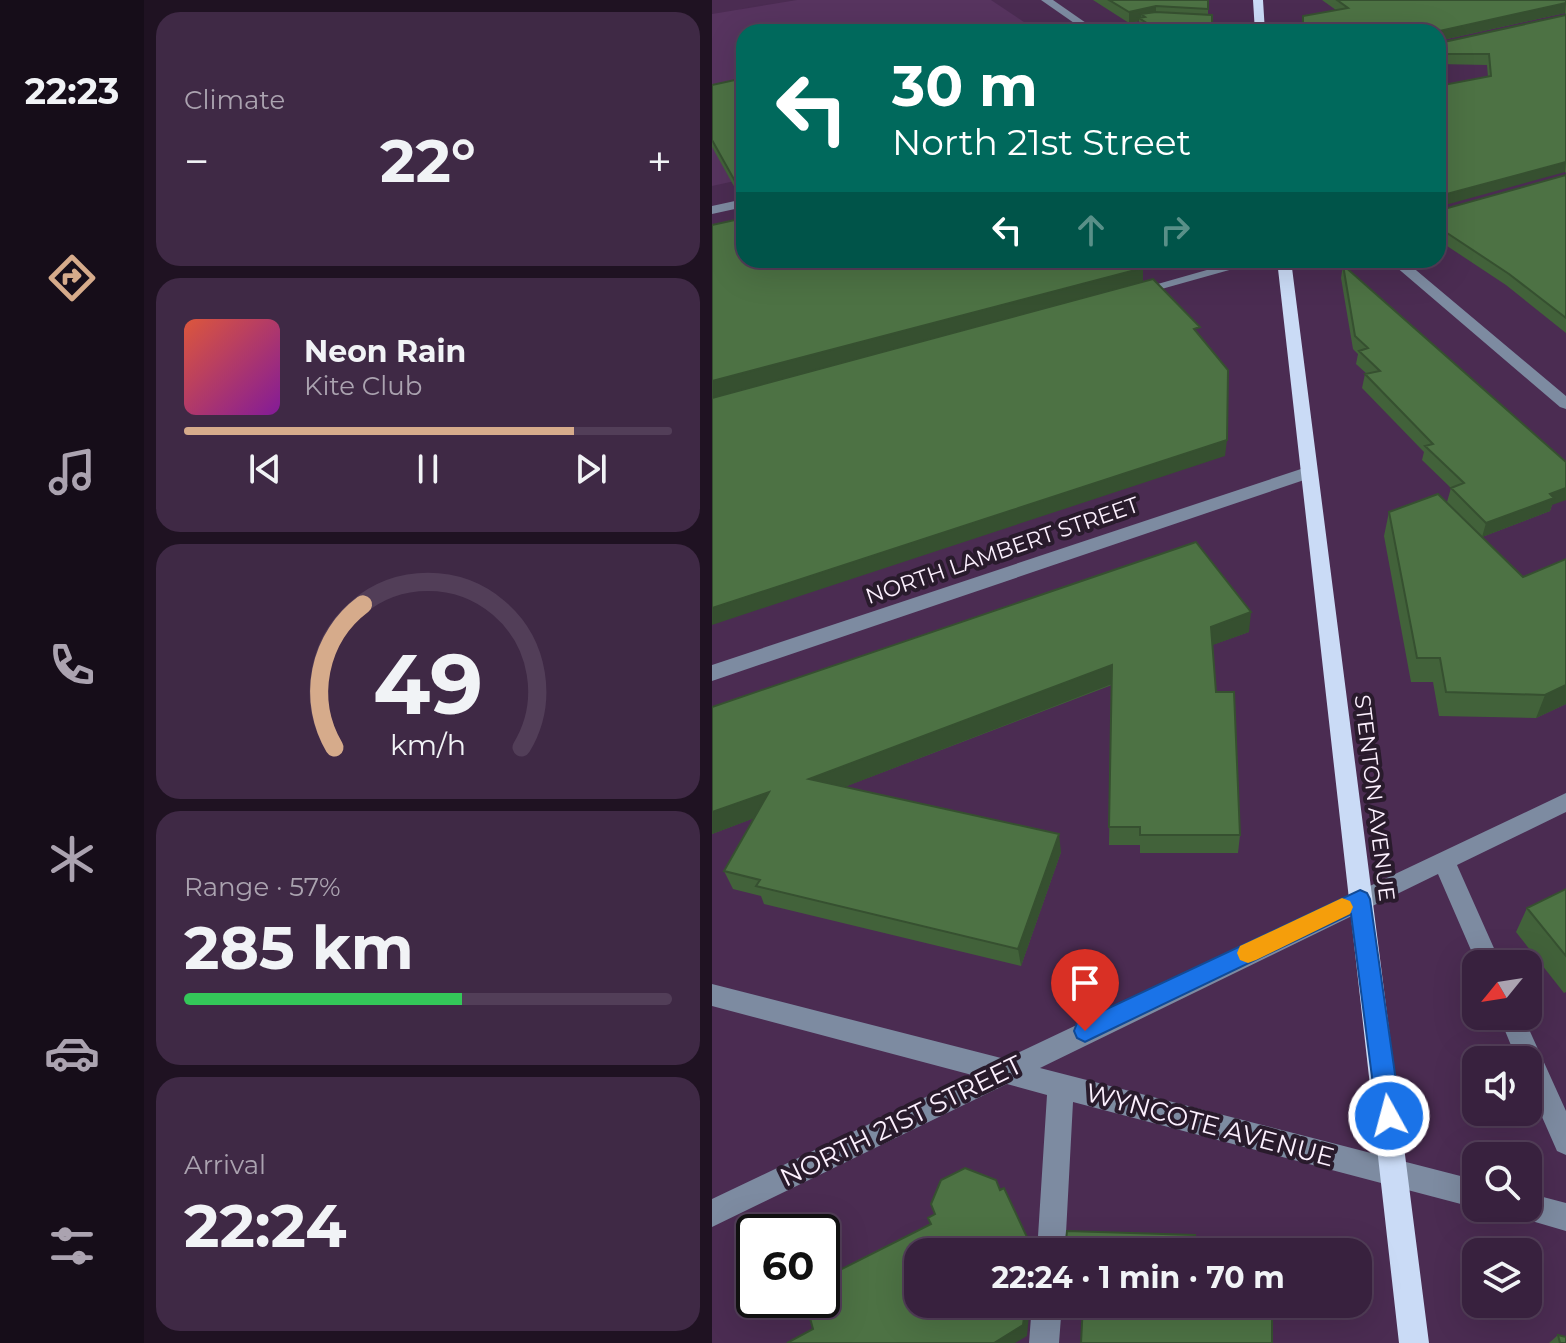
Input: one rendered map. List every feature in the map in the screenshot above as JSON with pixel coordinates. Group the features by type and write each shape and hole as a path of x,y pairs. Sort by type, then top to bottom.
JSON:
{"main road":[{"path":"1258,0 1260,24"},
{"name":"STENTON AVENUE","path":"1285,268 1307,473 1396,1174 1414,1343"}],"street":[{"path":"1046,0 1082,24"},
{"path":"712,210 736,205"},
{"path":"1121,297 1228,268"},
{"path":"1405,268 1564,399"},
{"name":"NORTH LAMBERT STREET","path":"712,673 1307,473"},
{"name":"NORTH 21ST STREET","path":"712,1213 1566,802"},
{"path":"1443,860 1483,950"},
{"name":"WYNCOTE AVENUE","path":"712,995 1462,1190"},
{"path":"1517,1030 1566,1142"},
{"path":"1052,1238 1061,1086"},
{"path":"1542,1211 1566,1217"},
{"path":"1044,1343 1046,1318"}],"shaded area":[{"path":"797,0 991,0 1027,24 736,24 736,181 712,186 712,14"}],"building":[{"path":"1109,0 1208,0 1208,9 1156,6 1129,12"},
{"path":"1337,0 1566,0 1566,3 1446,29 1446,24 1303,24 1303,16 1348,8"},
{"path":"1141,14 1212,15 1212,24 1148,24 1139,18 1145,17"},
{"path":"1566,15 1566,162 1446,194 1446,84 1491,76 1489,54 1446,54 1446,42"},
{"path":"736,80 736,183 712,140 712,85"},
{"path":"1566,175 1566,318 1509,274 1446,232 1446,209"},
{"path":"736,220 736,268 1143,268 712,381 712,225"},
{"path":"1344,268 1566,462 1566,488 1550,494 1554,498 1486,523 1451,488 1464,483 1425,446 1433,444 1365,374 1380,371 1359,351 1368,348 1355,336"},
{"path":"1153,279 1200,327 1194,329 1228,370 1227,440 712,608 712,398"},
{"path":"1438,494 1523,577 1566,559 1566,685 1545,695 1446,692 1440,658 1417,658 1389,512"},
{"path":"1196,542 1251,612 1211,627 1216,692 1234,692 1240,835 1140,835 1140,827 1109,827 1112,665 809,779 1059,834 1018,949 756,886 760,880 724,871 769,792 712,812 712,707"},
{"path":"1566,889 1566,956 1527,908"},
{"path":"965,1168 996,1180 1000,1190 1004,1188 1027,1238 904,1238 904,1318 1024,1318 1023,1325 994,1343 787,1343 813,1329 810,1318 840,1318 840,1270 931,1224 928,1218 935,1214 931,1204 941,1180"},
{"path":"1067,1231 1195,1235 1195,1238 1066,1238"},
{"path":"1082,1318 1272,1318 1272,1343 1081,1343"},
{"path":"1558,1335 1566,1337 1566,1343 1560,1343"}],"slow traffic":[{"path":"1248,953 1342,907"}],"route":[{"path":"1085,1031 1360,899 1389,1116"}]}
